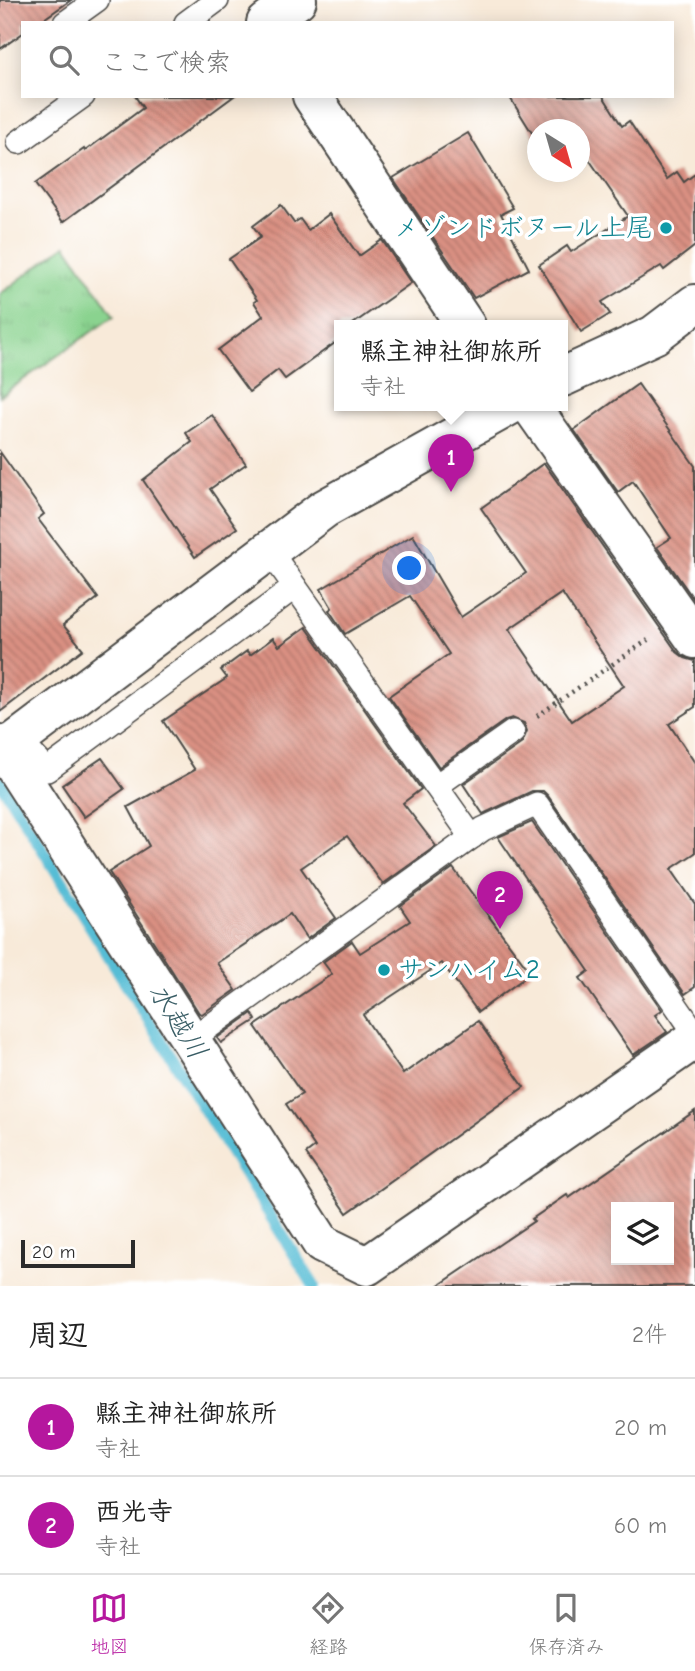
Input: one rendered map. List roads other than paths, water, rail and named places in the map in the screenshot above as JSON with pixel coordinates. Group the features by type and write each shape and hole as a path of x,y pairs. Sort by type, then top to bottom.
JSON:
{"street":[{"path":"247,0 263,21"},
{"path":"268,21 297,0"},
{"path":"313,98 462,320"},
{"path":"568,375 654,335 695,304"},
{"path":"500,411 324,509 5,747 322,1244 367,1266 695,1039"},
{"path":"535,411 688,628"}],"lane":[{"path":"68,21 97,0"},
{"path":"189,21 217,0"},
{"path":"19,142 80,98"},
{"path":"269,550 472,836"},
{"path":"5,747 47,770 295,587"},
{"path":"436,786 513,732"},
{"path":"191,1040 472,836 537,804 695,1033"}],"waterway":[{"name":"水越川","path":"0,781 314,1286"}],"place":[{"name":"メゾンドボヌール上尾","path":"666,228"},
{"name":"縣主神社御旅所","path":"451,492"},
{"name":"西光寺","path":"500,929"},
{"name":"サンハイム2","path":"384,970"}]}
